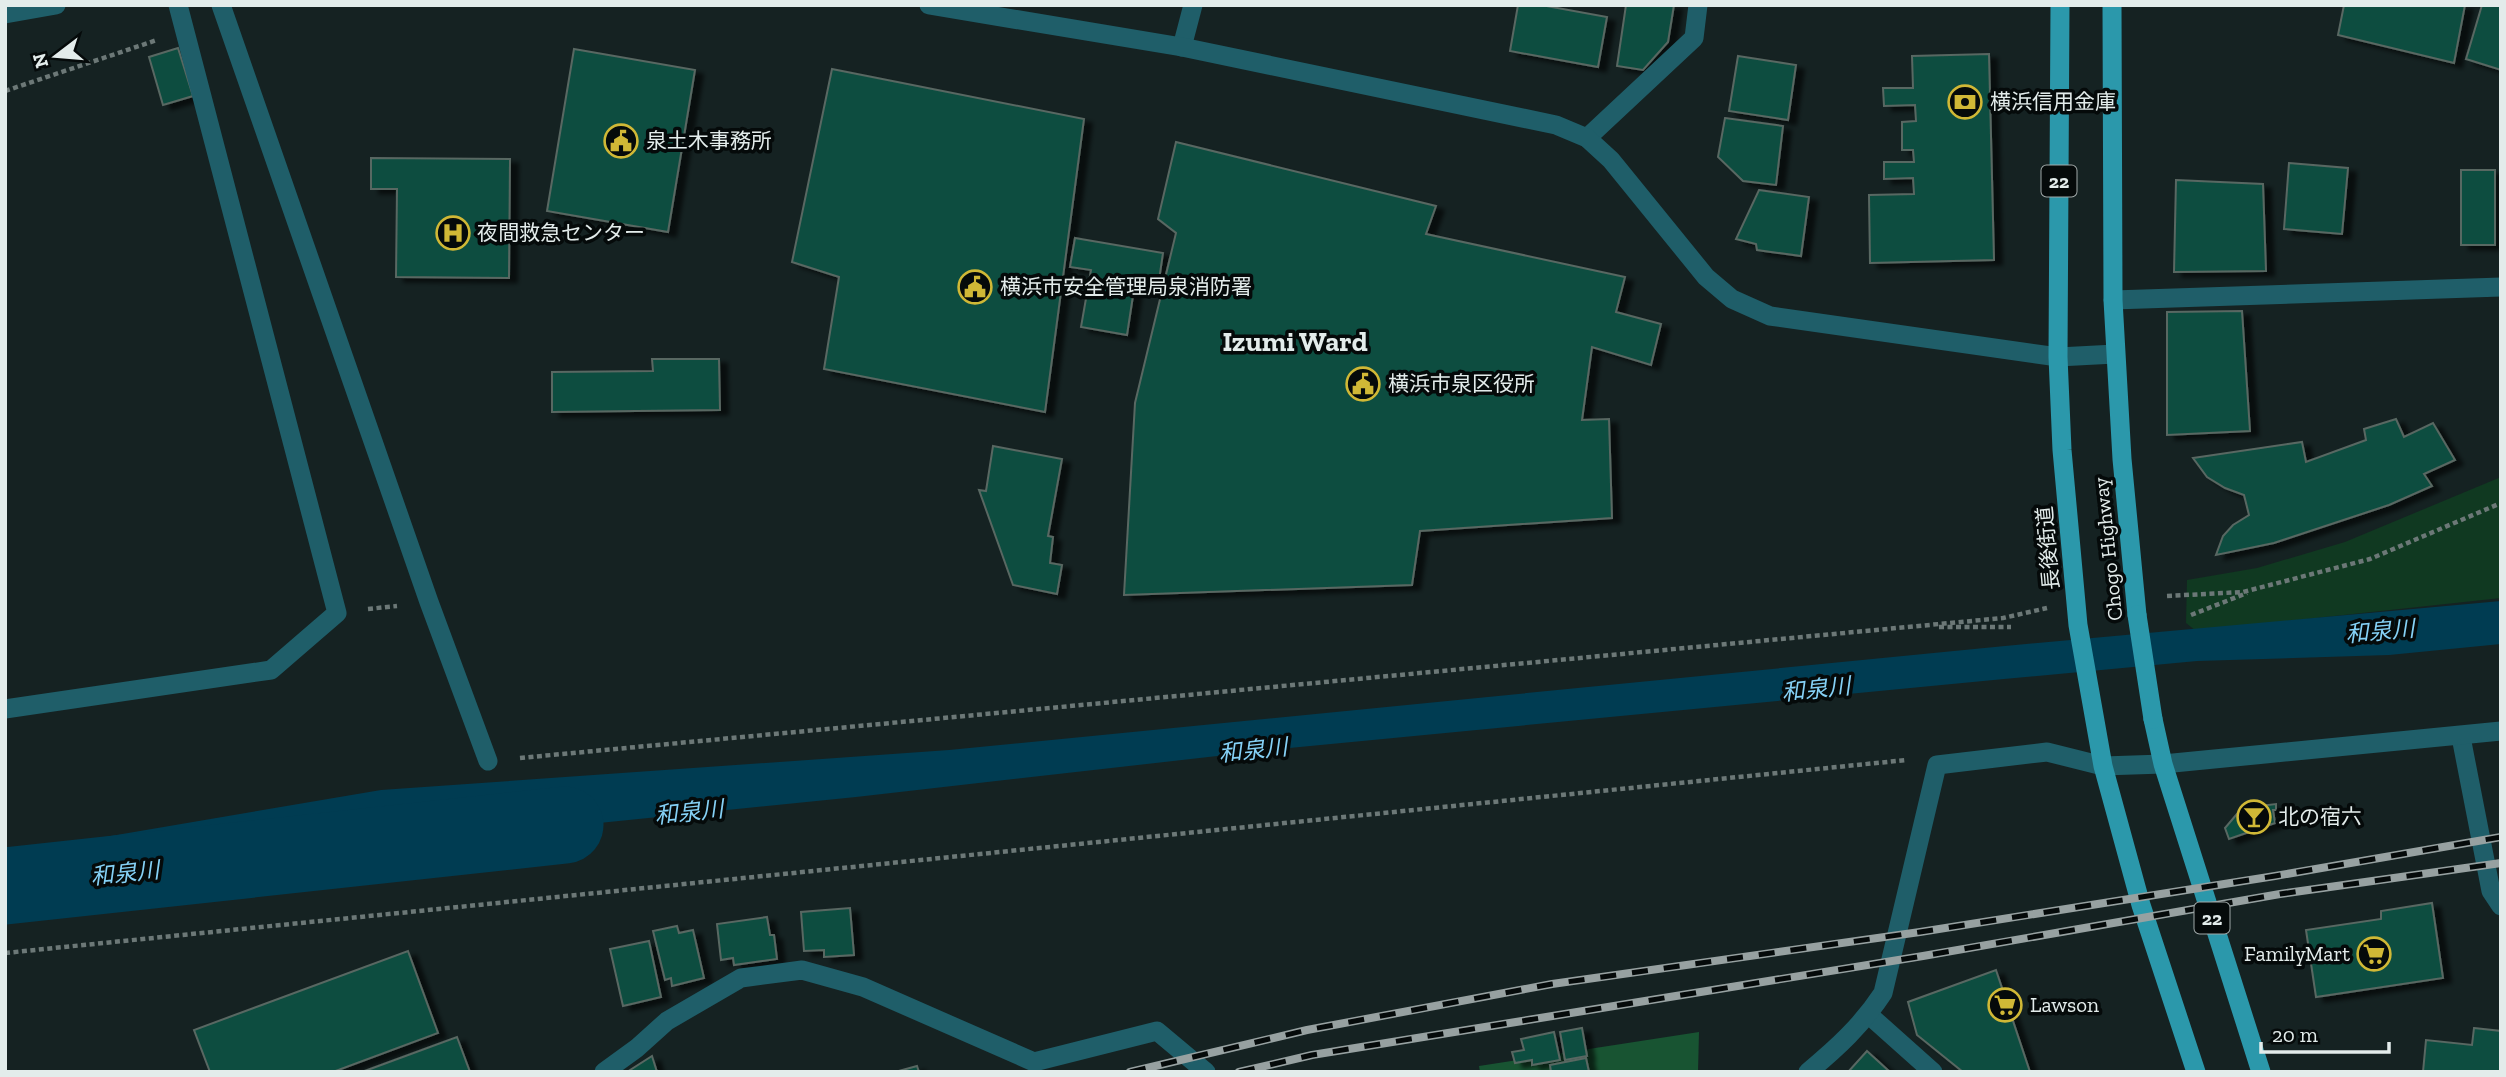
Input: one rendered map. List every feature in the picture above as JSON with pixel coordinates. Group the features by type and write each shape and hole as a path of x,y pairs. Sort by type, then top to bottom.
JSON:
{"main road":[{"name":"長後街道","path":"2060,5 2058,357 2062,450 2075,602 2103,766 2141,905 2196,1072"},
{"name":"Chogo Highway","path":"2112,5 2115,354 2136,607 2153,719 2163,764 2261,1072"}],"street":[{"path":"5,14 56,5"},
{"path":"5,709 271,670 337,613 178,5"},
{"path":"221,5 429,602 488,761"},
{"path":"929,5 1182,47 1556,125 1587,138 1611,160 1706,277 1732,299 1770,316 2058,357 2115,354"},
{"path":"1182,47 1193,5"},
{"path":"1587,138 1694,38 1698,5"},
{"path":"2113,300 2501,287"},
{"path":"1808,1072 1848,1038 1869,1015 1883,993 1937,765 2047,752 2103,766 2163,764 2501,732"},
{"path":"2461,737 2497,896"},
{"path":"604,1072 637,1048 667,1021 741,978 802,970 863,987 1034,1062 1157,1031 1206,1072"},
{"path":"1869,1015 1933,1072"}],"path":[{"path":"5,91 185,32"},
{"path":"2136,607 2243,592 2370,559 2501,503"},
{"path":"2191,615 2267,585"},
{"path":"337,613 429,602"},
{"path":"488,761 2003,618 2075,602"},
{"path":"1913,626 2011,627"},
{"path":"5,953 1903,760 1937,765"}],"green space":[{"path":"2501,477 2501,598 2196,631 2186,623 2187,580 2257,568 2345,542"},
{"path":"1699,1032 1698,1072 1480,1072 1479,1066"}],"water":[{"path":"2501,601 2501,644 2389,655 2197,661 1279,749 856,797 5,886 5,854 381,790 949,750 2005,646"}],"building":[{"path":"1518,5 1541,5 1607,17 1598,67 1510,51"},
{"path":"1626,5 1674,5 1668,42 1643,70 1617,66"},
{"path":"2344,5 2465,5 2454,63 2338,35"},
{"path":"2482,5 2501,5 2501,70 2466,59"},
{"path":"178,48 193,96 163,105 149,57"},
{"name":"泉土木事務所","path":"574,49 695,70 668,232 547,211"},
{"path":"1989,54 1994,260 1870,263 1869,195 1914,194 1913,178 1884,179 1884,162 1914,162 1913,150 1902,150 1902,122 1916,121 1915,105 1884,106 1883,88 1913,88 1912,56"},
{"path":"1738,56 1796,65 1788,120 1729,111"},
{"path":"832,69 1084,119 1045,412 824,369 839,277 792,262"},
{"path":"1725,118 1783,126 1776,185 1743,181 1718,157"},
{"name":"横浜市泉区役所","path":"1176,142 1436,206 1426,234 1625,277 1616,312 1661,324 1651,365 1592,347 1582,420 1609,419 1612,518 1420,531 1412,585 1124,595 1135,403 1176,233 1158,219"},
{"name":"夜間救急センター","path":"371,158 510,159 509,278 396,277 397,189 371,189"},
{"path":"2289,163 2348,168 2342,234 2284,229"},
{"path":"2461,170 2495,170 2495,245 2461,245"},
{"path":"2176,180 2263,184 2266,271 2174,272"},
{"path":"1759,190 1809,197 1801,256 1757,250 1756,244 1736,239"},
{"path":"1075,238 1163,253 1159,280 1136,276 1127,335 1081,327 1091,270 1070,267"},
{"path":"2242,311 2250,431 2167,435 2167,312"},
{"path":"652,359 719,359 720,410 552,412 552,372 653,371"},
{"path":"2396,419 2404,437 2433,423 2455,460 2424,474 2432,486 2389,505 2274,543 2216,555 2223,536 2233,525 2249,515 2244,495 2207,477 2193,458 2302,442 2306,462 2366,440 2364,429"},
{"path":"993,446 1062,459 1048,536 1053,537 1050,563 1062,565 1057,594 1013,585 979,490 986,491"},
{"name":"北の宿六","path":"2276,804 2276,810 2273,810 2275,823 2229,839 2225,828 2242,808"},
{"name":"FamilyMart","path":"2432,903 2443,978 2316,997 2306,930 2381,919 2381,911"},
{"path":"850,908 854,955 824,957 824,950 804,951 801,912"},
{"path":"767,917 770,935 774,935 777,959 734,965 733,958 721,960 717,924"},
{"path":"677,926 679,933 693,930 704,978 672,986 671,978 665,980 653,931"},
{"path":"649,941 661,997 623,1006 610,949"},
{"path":"408,951 438,1033 333,1072 210,1072 194,1030"},
{"path":"1996,970 2030,1072 1963,1072 1917,1035 1908,1002"},
{"path":"1582,1028 1587,1056 1565,1060 1560,1032"},
{"path":"2474,1028 2501,1031 2501,1072 2423,1072 2426,1040 2472,1045"},
{"path":"1554,1032 1560,1060 1532,1065 1532,1060 1515,1063 1512,1052 1524,1050 1521,1039"},
{"path":"457,1037 470,1072 362,1072"},
{"path":"1867,1051 1890,1072 1848,1072"},
{"path":"652,1056 657,1072 627,1072"},
{"path":"1586,1058 1589,1072 1551,1072 1550,1065"},
{"path":"917,1066 919,1072 895,1072"}],"waterway":[{"name":"和泉川","path":"5,886 565,825"}],"railway":[{"path":"1130,1072 1307,1030 1552,984 1920,932 2501,837"},
{"path":"1239,1072 1312,1055 1923,956 2280,894 2501,863"}],"place":[{"name":"横浜信用金庫","path":"1965,102"},
{"name":"泉土木事務所","path":"621,141"},
{"name":"夜間救急センター","path":"453,233"},
{"name":"横浜市安全管理局泉消防署","path":"975,287"},
{"name":"横浜市泉区役所","path":"1363,384"},
{"name":"北の宿六","path":"2254,817"},
{"name":"FamilyMart","path":"2374,954"},
{"name":"Lawson","path":"2005,1005"}],"district":[{"name":"Izumi Ward","path":"1295,341"}]}
